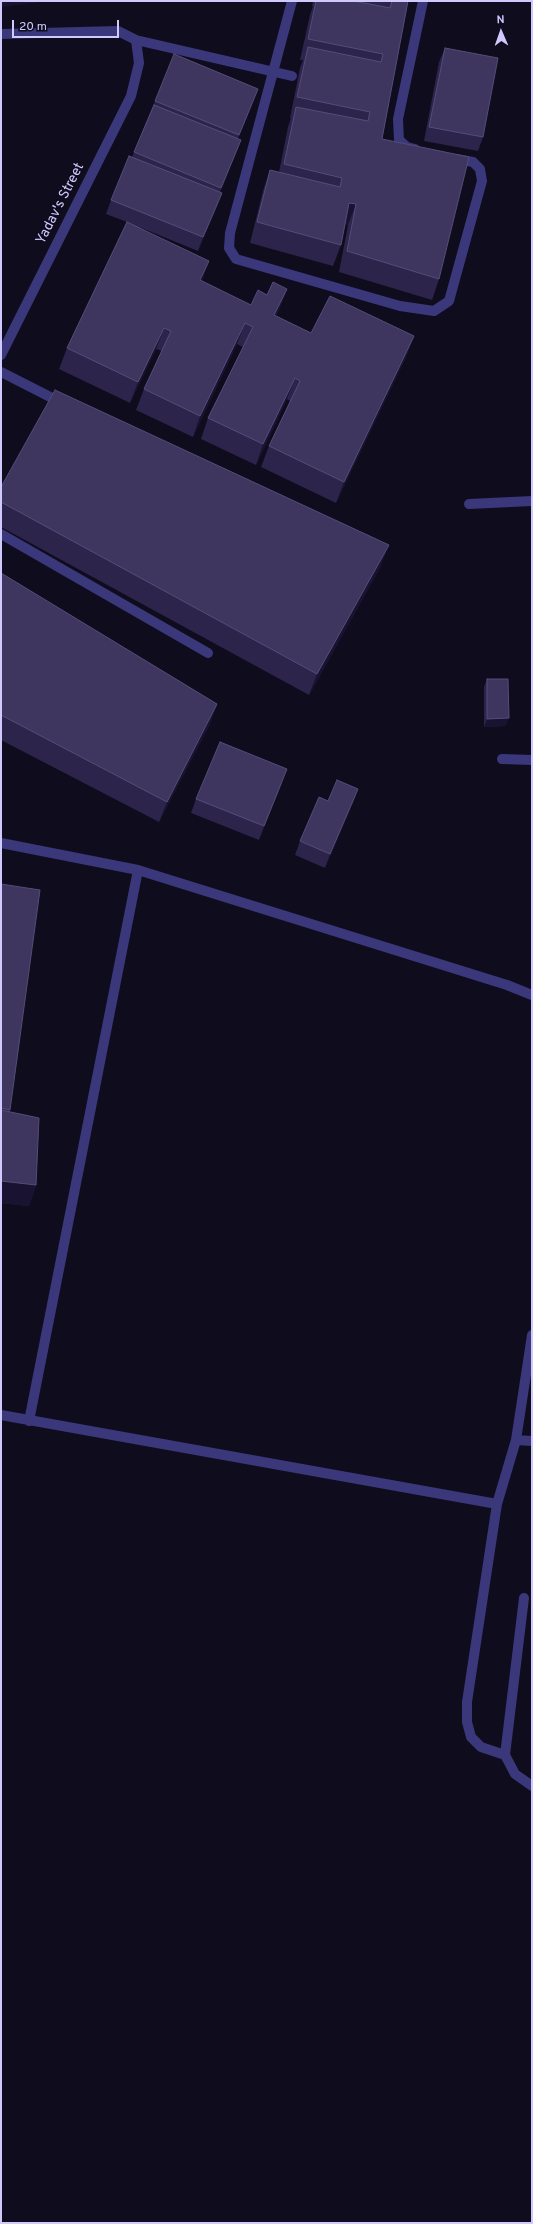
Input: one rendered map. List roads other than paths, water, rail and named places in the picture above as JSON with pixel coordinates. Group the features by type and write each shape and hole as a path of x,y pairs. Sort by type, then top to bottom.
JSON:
{"street":[{"path":"292,1 230,233 229,248 236,259 400,306 434,311 449,301 482,181 480,169 473,162 444,157"},
{"path":"422,151 407,147 399,140 398,120 423,1"},
{"path":"1,34 118,31 136,40 292,76"},
{"name":"Yadav's Street","path":"1,355 131,96 139,63 136,40"},
{"path":"1,372 69,407"},
{"path":"469,504 532,500"},
{"path":"1,534 208,653"},
{"path":"502,759 532,760"},
{"path":"1,843 138,870 507,985 532,995"},
{"path":"29,1421 138,870"},
{"path":"505,1755 481,1747 471,1736 467,1722 467,1702 497,1504 516,1440 532,1335"},
{"path":"1,1415 497,1504"},
{"path":"516,1440 532,1441"},
{"path":"524,1598 505,1755 515,1774 532,1786"}]}
